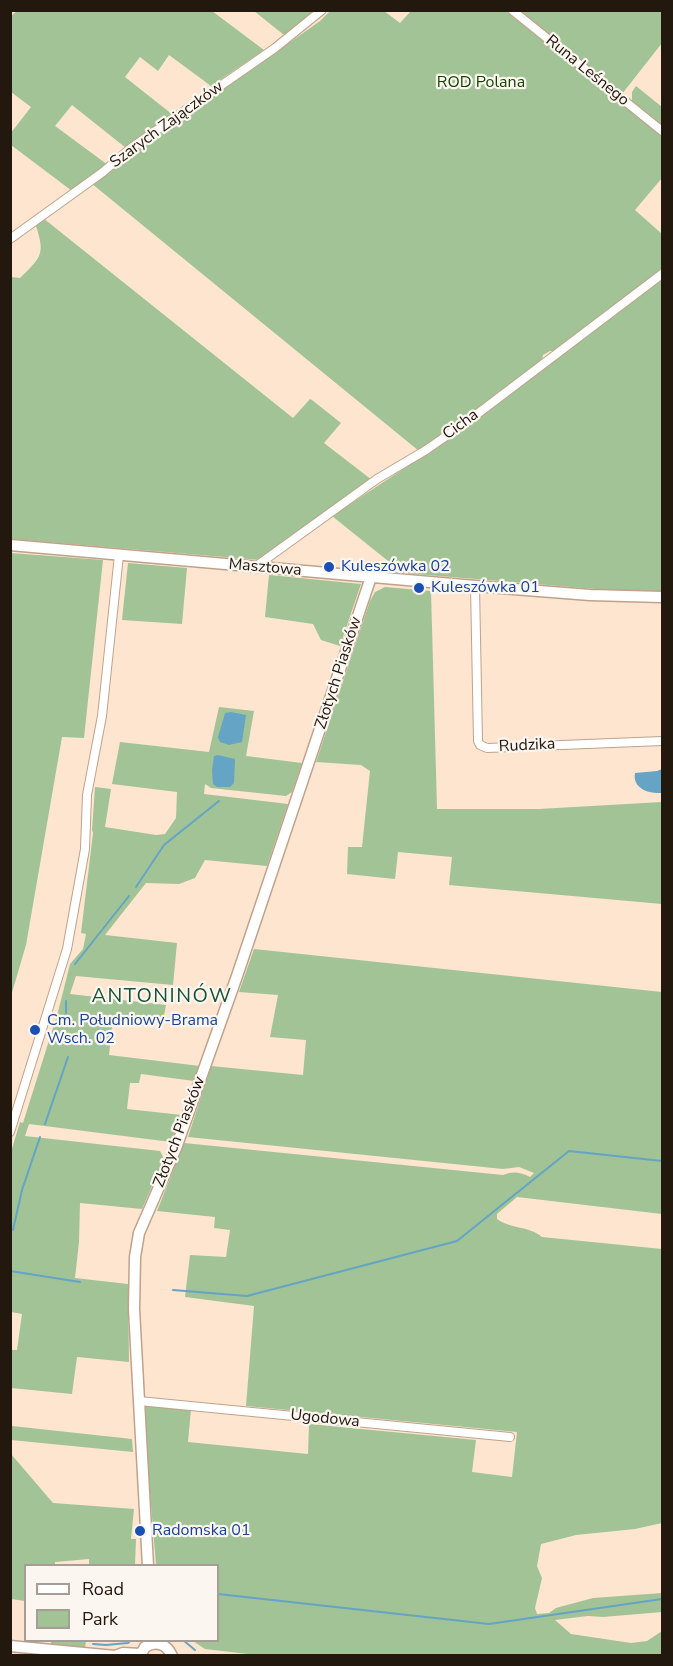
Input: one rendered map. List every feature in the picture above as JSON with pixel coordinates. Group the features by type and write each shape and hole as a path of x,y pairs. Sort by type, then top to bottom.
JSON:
{"street":[{"name":"Szarych Zajączków","path":"10,239 104,172 131,148 275,48 322,10"},
{"name":"Runa Leśnego","path":"512,10 663,131"},
{"name":"Cicha","path":"254,568 377,479 460,427 663,274"},
{"name":"Masztowa","path":"10,545 475,586 590,595 663,597"},
{"path":"10,1132 67,949 85,849 87,795 102,716 119,555"},
{"name":"Złotych Piasków","path":"148,1564 134,1309 135,1257 139,1233 176,1148 237,976 371,577"},
{"name":"Rudzika","path":"475,586 478,741 480,745 487,748 663,741"},
{"name":"Ugodowa","path":"139,1401 510,1437"},
{"path":"10,1646 115,1656 123,1653 140,1655 153,1642 166,1647 172,1656"}],"green space":[{"path":"17,11 212,11 264,50 211,86 169,55 158,71 140,57 125,77 173,115 126,148 72,105 55,126 108,165 72,191 11,145 10,134 31,107 11,92 11,16"},
{"path":"254,11 317,11 284,35"},
{"name":"ROD Polana","path":"330,11 384,11 400,23 411,11 506,11 662,136 662,178 635,210 662,234 662,271 554,351 543,355 542,360 419,451 91,183 320,21"},
{"path":"515,11 662,11 662,43 622,94"},
{"path":"636,86 662,107 662,127 632,103 632,92"},
{"path":"43,218 293,418 310,399 341,423 324,443 372,480 260,560 11,539 11,277 20,278 40,254 40,241 35,223"},
{"path":"662,277 662,593 403,573 332,516 429,452"},
{"path":"11,553 103,560 84,738 62,737 26,945 11,996"},
{"path":"128,563 187,568 182,624 122,620"},
{"path":"269,575 361,584 340,646 321,640 313,624 265,617"},
{"path":"385,587 431,591 437,809 539,809 662,802 662,904 449,885 452,857 398,852 395,879 347,874 348,847 362,847 370,771 361,765 316,762 370,601 375,592"},
{"path":"219,707 254,711 246,756 302,763 292,792 286,796 211,788 205,784 204,794 288,804 267,866 205,860 195,878 179,884 146,883 105,935 177,943 173,985 76,976 70,994 166,1005 163,1022 113,1017 109,1055 200,1066 194,1081 141,1074 139,1083 130,1083 127,1109 182,1115 171,1142 29,1124 25,1136 160,1151 164,1159 142,1209 80,1203 75,1278 128,1284 129,1362 77,1357 72,1394 11,1388 11,1350 17,1350 22,1314 11,1312 11,1152 20,1122 23,1123 58,1012 70,964 83,949 86,934 81,933 93,833 95,787 111,789 105,827 156,835 165,834 176,818 177,792 112,784 120,742 209,752"},
{"path":"254,949 662,992 662,1214 517,1197 497,1214 497,1219 537,1233 542,1237 662,1249 662,1523 635,1529 576,1535 541,1544 537,1566 542,1578 535,1608 537,1614 549,1613 556,1608 593,1598 662,1593 662,1612 555,1620 571,1634 631,1643 647,1641 662,1631 662,1655 265,1656 205,1649 194,1642 219,1642 219,1564 156,1564 143,1409 147,1405 191,1409 188,1442 308,1454 309,1424 476,1440 472,1472 512,1477 517,1432 246,1406 254,1306 185,1297 190,1255 226,1257 230,1230 214,1228 215,1217 157,1211 184,1143 503,1175 516,1173 530,1177 534,1173 519,1167 503,1169 188,1137 211,1066 303,1075 306,1040 270,1037 278,995 239,992"},
{"path":"11,1422 12,1426 132,1439 133,1452 11,1440"},
{"path":"11,1454 53,1503 134,1509 131,1539 136,1539 135,1564 89,1564 89,1559 55,1562 55,1564 24,1564 24,1601 11,1599"},
{"path":"51,1642 86,1642 85,1648 51,1644"}],"water":[{"path":"225,713 246,715 242,742 229,745 220,742 218,737"},
{"path":"214,756 235,759 234,783 230,787 217,787 213,784"},
{"path":"662,769 662,793 652,793 639,787 636,783 635,773"}],"waterway":[{"path":"136,887 164,845 219,801"},
{"path":"75,964 129,896"},
{"path":"66,1001 66,1013"},
{"path":"45,1124 68,1057"},
{"path":"13,1230 22,1190 40,1137"},
{"path":"173,1290 247,1296 457,1241 569,1151 662,1161"},
{"path":"10,1271 80,1282"},
{"path":"219,1594 489,1624 662,1599"},
{"path":"93,1644 129,1642"},
{"path":"185,1642 195,1650"}],"place":[{"name":"Kuleszówka 02","path":"329,567"},
{"name":"Kuleszówka 01","path":"419,588"},
{"name":"Cm. Południowy-Brama Wsch. 02","path":"35,1030"},
{"name":"Radomska 01","path":"140,1531"}],"district":[{"name":"ANTONINÓW","path":"162,997"}]}
